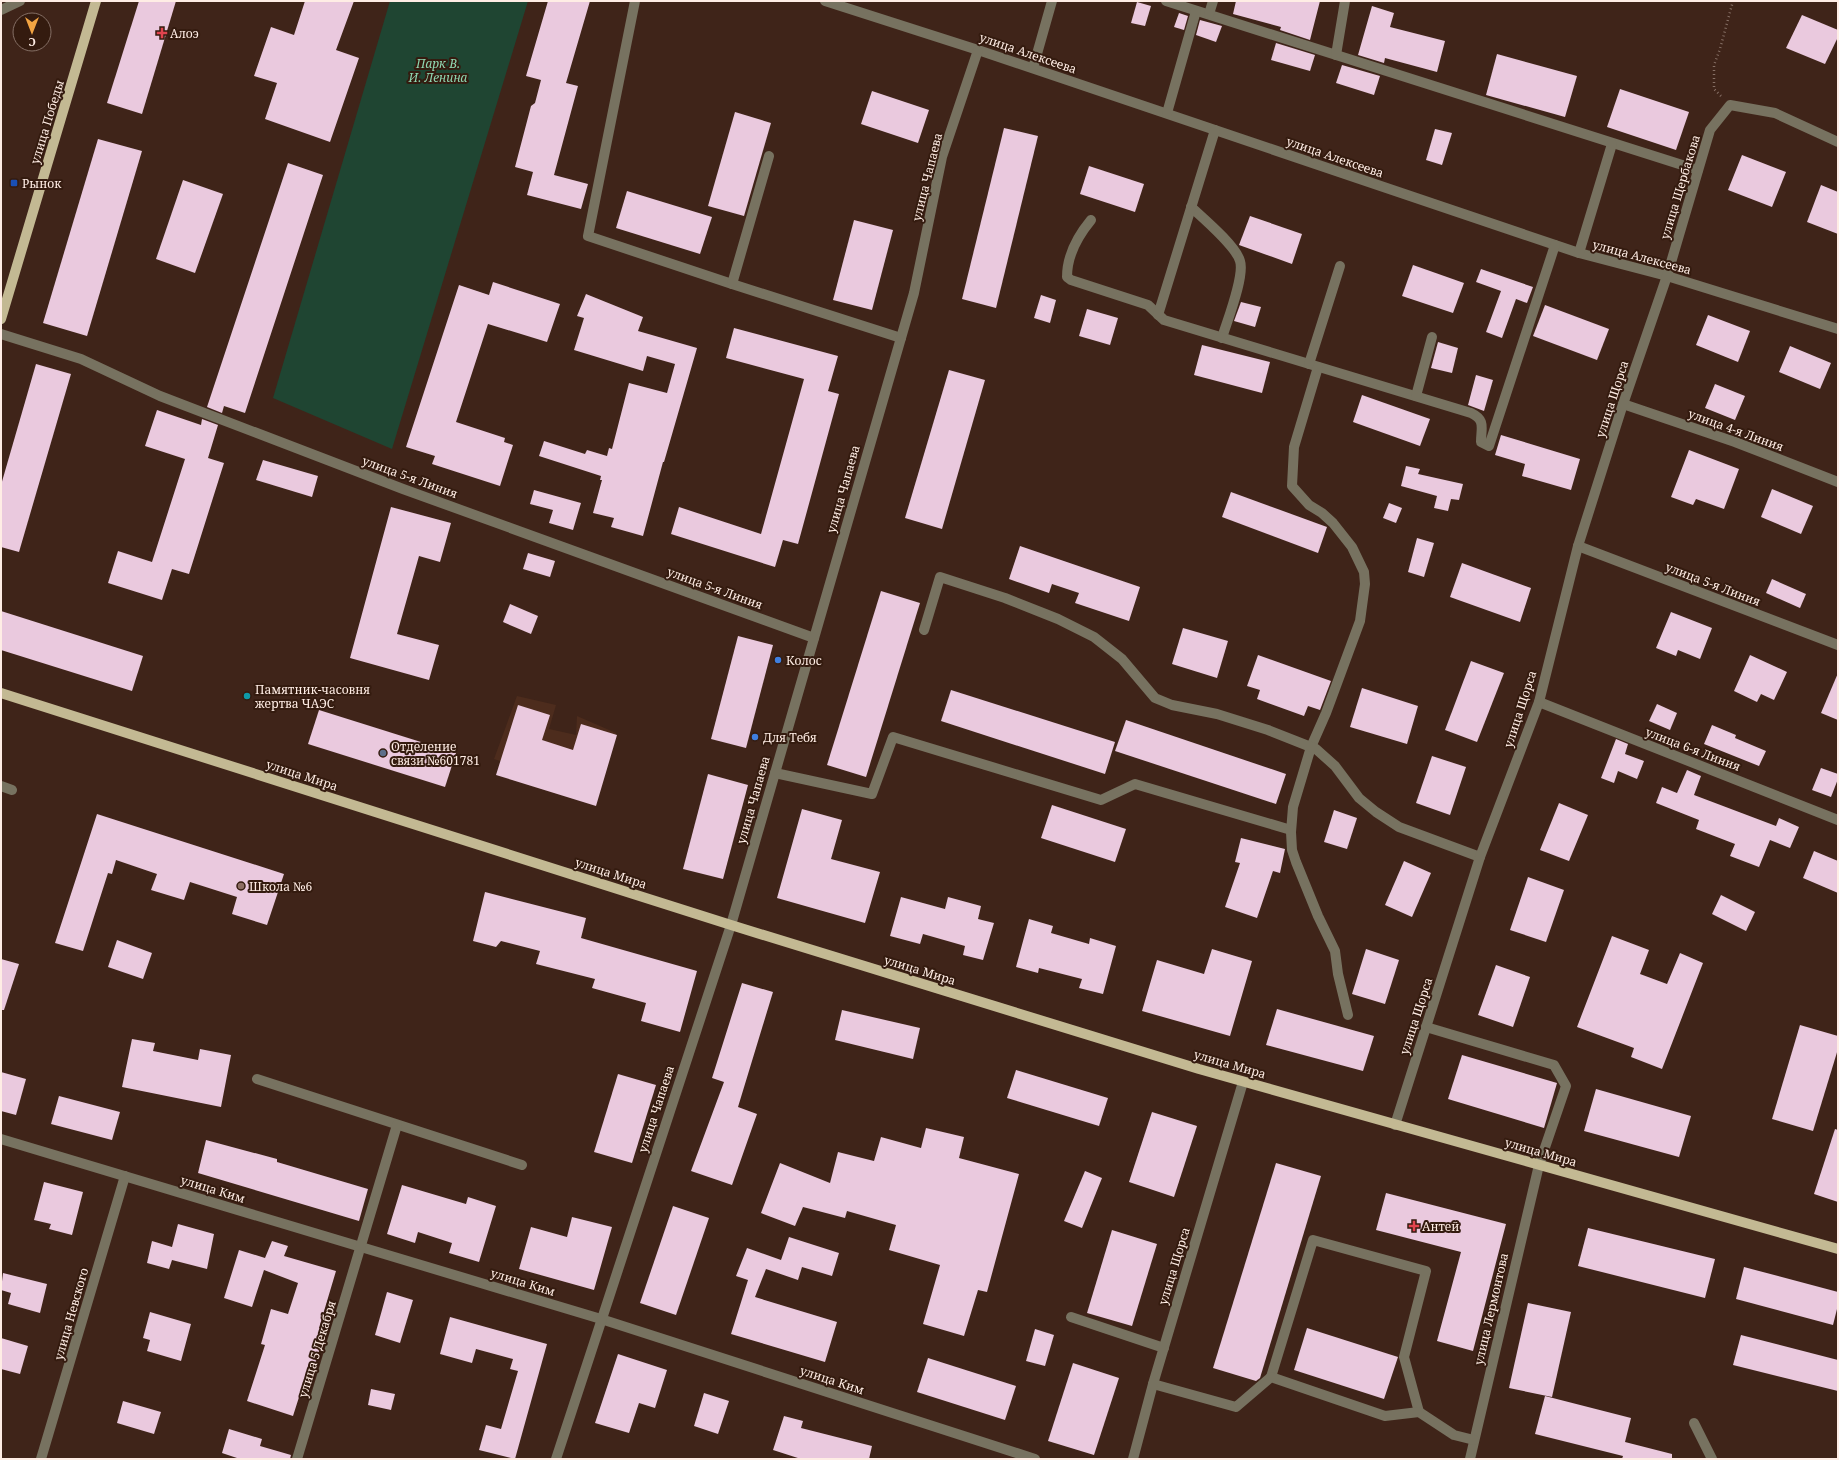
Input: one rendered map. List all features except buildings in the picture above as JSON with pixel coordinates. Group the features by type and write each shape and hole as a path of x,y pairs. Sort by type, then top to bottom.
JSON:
{"main road":[{"name":"улица Победы","path":"1,319 96,1"},
{"name":"улица Мира","path":"1,693 731,925 1243,1082 1838,1250"}],"street":[{"path":"1,10 20,1"},
{"path":"635,1 588,236 901,338"},
{"name":"улица Алексеева","path":"826,1 1033,68 1579,253 1667,276 1838,329"},
{"path":"1033,68 1052,1"},
{"path":"1166,1 1612,144 1698,170"},
{"path":"1209,14 1213,1"},
{"path":"1336,55 1345,1"},
{"path":"1166,113 1196,10"},
{"name":"улица Чапаева","path":"556,1459 731,925 914,293 942,157 978,50"},
{"path":"1730,105 1775,113 1838,142"},
{"name":"улица Щербакова","path":"1667,276 1710,130 1730,105"},
{"path":"1158,315 1215,130"},
{"path":"1579,253 1612,144"},
{"path":"732,284 769,156"},
{"path":"1191,207 1232,247 1240,261 1241,273 1222,338"},
{"path":"1091,220 1073,248 1067,266 1067,277 1071,280 1148,305 1164,320 1416,396 1479,417 1482,422 1481,442 1489,446 1555,245"},
{"path":"1340,266 1294,447 1292,486 1309,505 1322,513 1333,523 1352,547 1364,572 1365,584 1360,621 1326,713 1311,747 1293,807 1291,830 1292,850 1296,862 1318,916 1335,951 1338,974 1348,1015"},
{"name":"улица Щорса","path":"1395,1125 1480,858 1539,702 1578,546 1667,276"},
{"name":"улица 5-я Линия","path":"1,334 80,359 160,396 403,489 814,638"},
{"path":"1416,396 1432,337"},
{"name":"улица 4-я Линия","path":"1624,404 1735,442 1838,482"},
{"name":"улица 5-я Линия","path":"1578,546 1838,645"},
{"path":"924,630 940,577 1005,598 1058,618 1094,637 1122,659 1155,698 1172,705 1217,714 1268,730 1316,749 1335,766 1359,798 1376,812 1399,827 1480,858"},
{"name":"улица 6-я Линия","path":"1539,702 1838,820"},
{"path":"775,773 872,794 893,737 1101,800 1135,784 1291,830"},
{"path":"1,786 12,790"},
{"name":"улица Лермонтова","path":"1426,1027 1554,1065 1566,1086 1539,1165 1470,1459"},
{"path":"256,1079 522,1165"},
{"name":"улица Щорса","path":"1133,1459 1152,1384 1243,1082"},
{"name":"улица 5 Декабря","path":"297,1459 362,1247 397,1125"},
{"name":"улица Ким","path":"1,1138 601,1319 1035,1459"},
{"name":"улица Невского","path":"41,1459 125,1176"},
{"path":"1152,1384 1236,1407 1271,1377 1313,1240 1426,1271 1404,1357 1419,1412 1454,1436 1474,1440"},
{"path":"1071,1317 1164,1348"},
{"path":"1271,1377 1385,1416 1419,1412"},
{"path":"1694,1423 1712,1459"}],"path":[{"path":"1730,105 1714,89 1714,65 1720,50 1733,1"}],"shaded area":[{"path":"517,696 556,705 549,729 576,735 577,716 616,733 597,793 494,759"}],"green space":[{"name":"Парк В. И. Ленина","path":"390,1 528,1 392,449 273,398"}],"place":[{"name":"Алоэ","path":"162,33"},
{"name":"Рынок","path":"14,183"},
{"name":"Колос","path":"778,660"},
{"name":"Памятник-часовня жертва ЧАЭС","path":"247,696"},
{"name":"Для Тебя","path":"755,737"},
{"name":"Отделение связи №601781","path":"383,753"},
{"name":"Школа №6","path":"241,886"},
{"name":"Антей","path":"1414,1226"}]}
